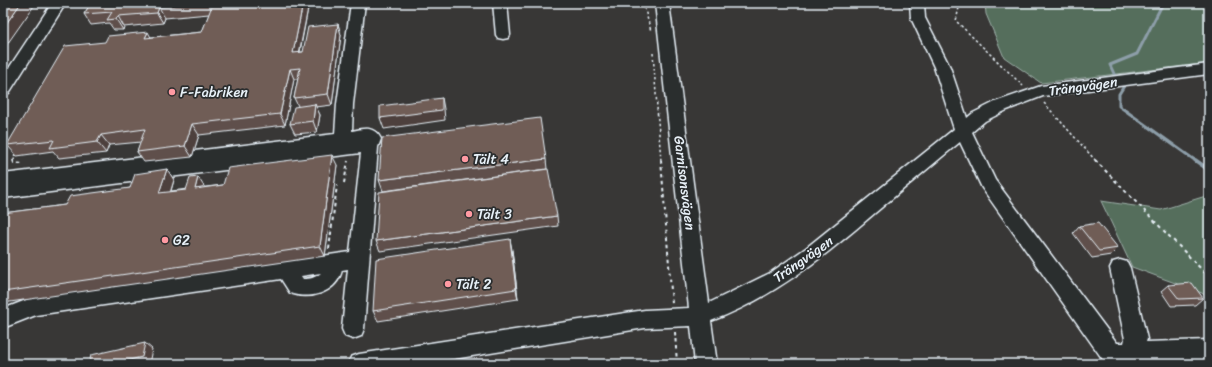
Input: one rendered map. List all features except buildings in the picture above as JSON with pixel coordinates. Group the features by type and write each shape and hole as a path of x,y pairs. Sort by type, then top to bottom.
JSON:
{"street":[{"path":"3,89 58,3"},
{"path":"343,138 345,104 358,3"},
{"path":"500,3 503,35"},
{"name":"Garnisonsvägen","path":"662,3 706,364"},
{"path":"917,3 918,18 942,67 963,130 988,183 1120,356"},
{"name":"Trängvägen","path":"359,364 645,320 701,315 715,310 777,279 813,254 979,117 1001,106 1032,94 1093,84 1208,70"},
{"path":"3,181 365,134 370,135 373,142 370,146 358,259 353,329"},
{"path":"3,191 370,146"},
{"path":"3,319 34,306 290,269 292,278 298,287 308,288 319,285 330,277 332,253 358,259"},
{"path":"1120,268 1136,338 1120,356"},
{"path":"1120,356 1209,350"}],"path":[{"path":"643,3 652,34"},
{"path":"960,3 956,11 956,21 962,28 1052,111 1100,166 1209,277"},
{"path":"653,50 673,306"},
{"path":"18,147 13,157 14,163 21,165 29,164"},
{"path":"332,253 337,184"},
{"path":"675,333 677,364"}],"green space":[{"path":"985,3 1209,3 1209,63 1041,83 1004,57 986,14"},
{"path":"1209,195 1209,299 1202,293 1132,267 1101,201 1161,210"}],"waterway":[{"path":"1163,3 1137,54 1110,65 1115,76 1124,86 1119,94 1119,106 1196,161"},
{"path":"1195,160 1209,170"}],"place":[{"name":"F-Fabriken","path":"172,92"},
{"name":"Tält 4","path":"465,159"},
{"name":"Tält 3","path":"469,214"},
{"name":"G2","path":"165,240"},
{"name":"Tält 2","path":"448,284"}]}
